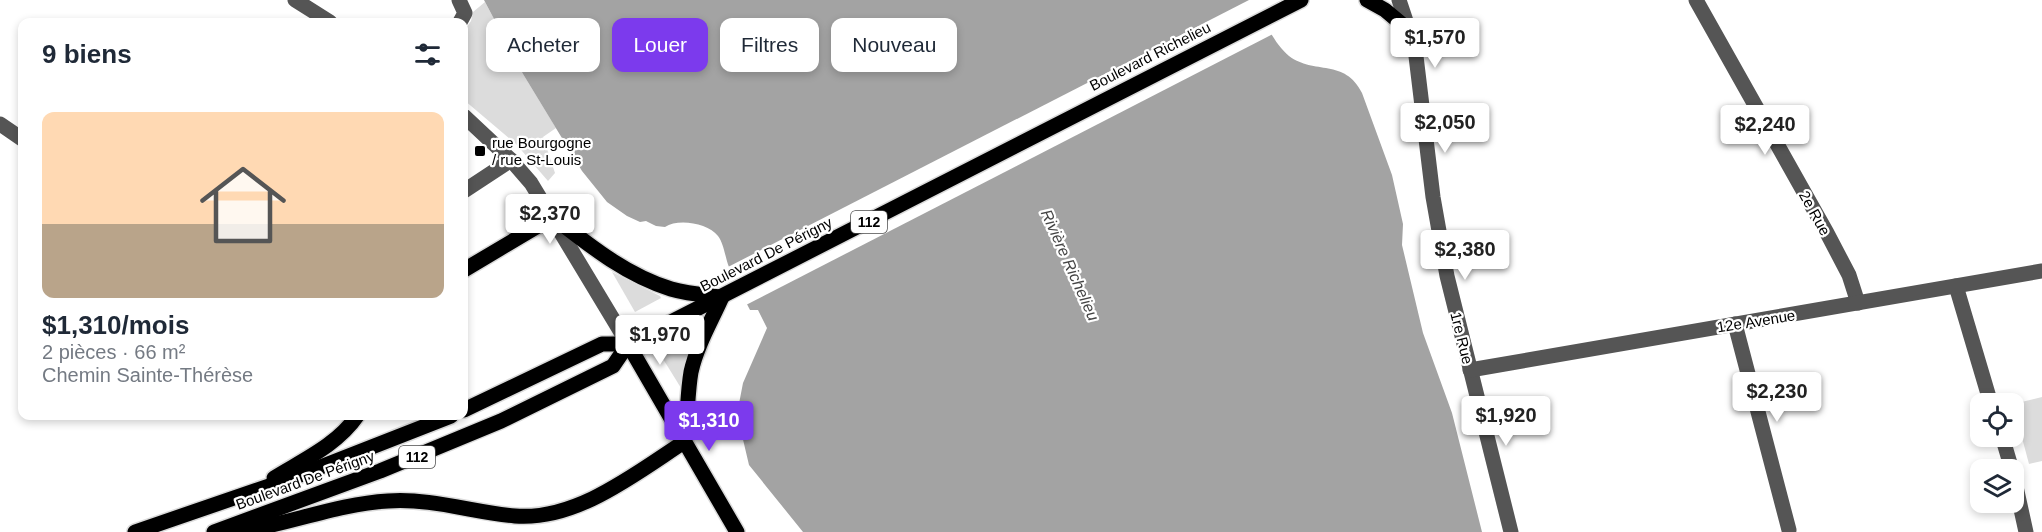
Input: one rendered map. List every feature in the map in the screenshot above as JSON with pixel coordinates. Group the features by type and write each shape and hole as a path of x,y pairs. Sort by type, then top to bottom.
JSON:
{"main road":[{"name":"Boulevard Richelieu","path":"1017,146 1301,0"},
{"path":"1367,0 1385,10 1410,31"},
{"name":"Boulevard De Périgny","path":"468,408 602,345 628,344 1017,146"},
{"path":"236,532 264,528 348,506 394,500 427,501 516,516 557,513 594,498 684,442 688,420 690,381 695,357 722,297 671,289 634,273 602,255 553,217 468,268"},
{"name":"Boulevard De Périgny","path":"214,532 380,471 492,425 613,366 628,344"},
{"path":"628,344 737,532"},
{"path":"246,494 320,450 348,428 354,420"},
{"name":"Boulevard De Périgny","path":"135,532 349,457 441,420"}],"street":[{"path":"295,0 324,18"},
{"path":"459,0 465,13 462,18"},
{"name":"1re Rue","path":"1399,0 1416,53 1439,238 1511,532"},
{"name":"2e Rue","path":"1696,0 1849,274 1858,303"},
{"path":"468,120 512,159 531,183 628,344"},
{"path":"0,124 18,136"},
{"path":"468,188 512,159"},
{"name":"12e Avenue","path":"1470,370 2042,271"},
{"path":"1956,286 1988,393"},
{"path":"1735,324 1789,530"},
{"path":"2022,513 2026,532"}],"shaded area":[{"path":"485,2 493,18 486,18 486,72 522,72 556,128 543,137 555,173 548,181 516,144 468,103 468,25 473,12"},
{"path":"612,272 660,296 661,298 635,312"},
{"path":"693,335 695,337 685,364 681,388 660,354"},
{"path":"2042,397 2042,461 2029,464 2024,445 2024,401"}],"water":[{"name":"Rivière Richelieu","path":"484,0 1254,0 1283,51 1299,62 1347,75 1362,93 1392,175 1403,224 1402,245 1423,333 1452,413 1482,532 803,532 749,465 737,414 743,383 767,328 758,310 750,310 731,273 720,239 707,228 693,223 677,223 665,227 646,221 640,222 607,202 582,171 522,72 600,72 600,18 493,18"}],"pier":[{"path":"1249,0 1257,0 1275,33 744,306 726,268"}],"place":[{"name":"rue Bourgogne / rue St-Louis","path":"480,151"}]}
